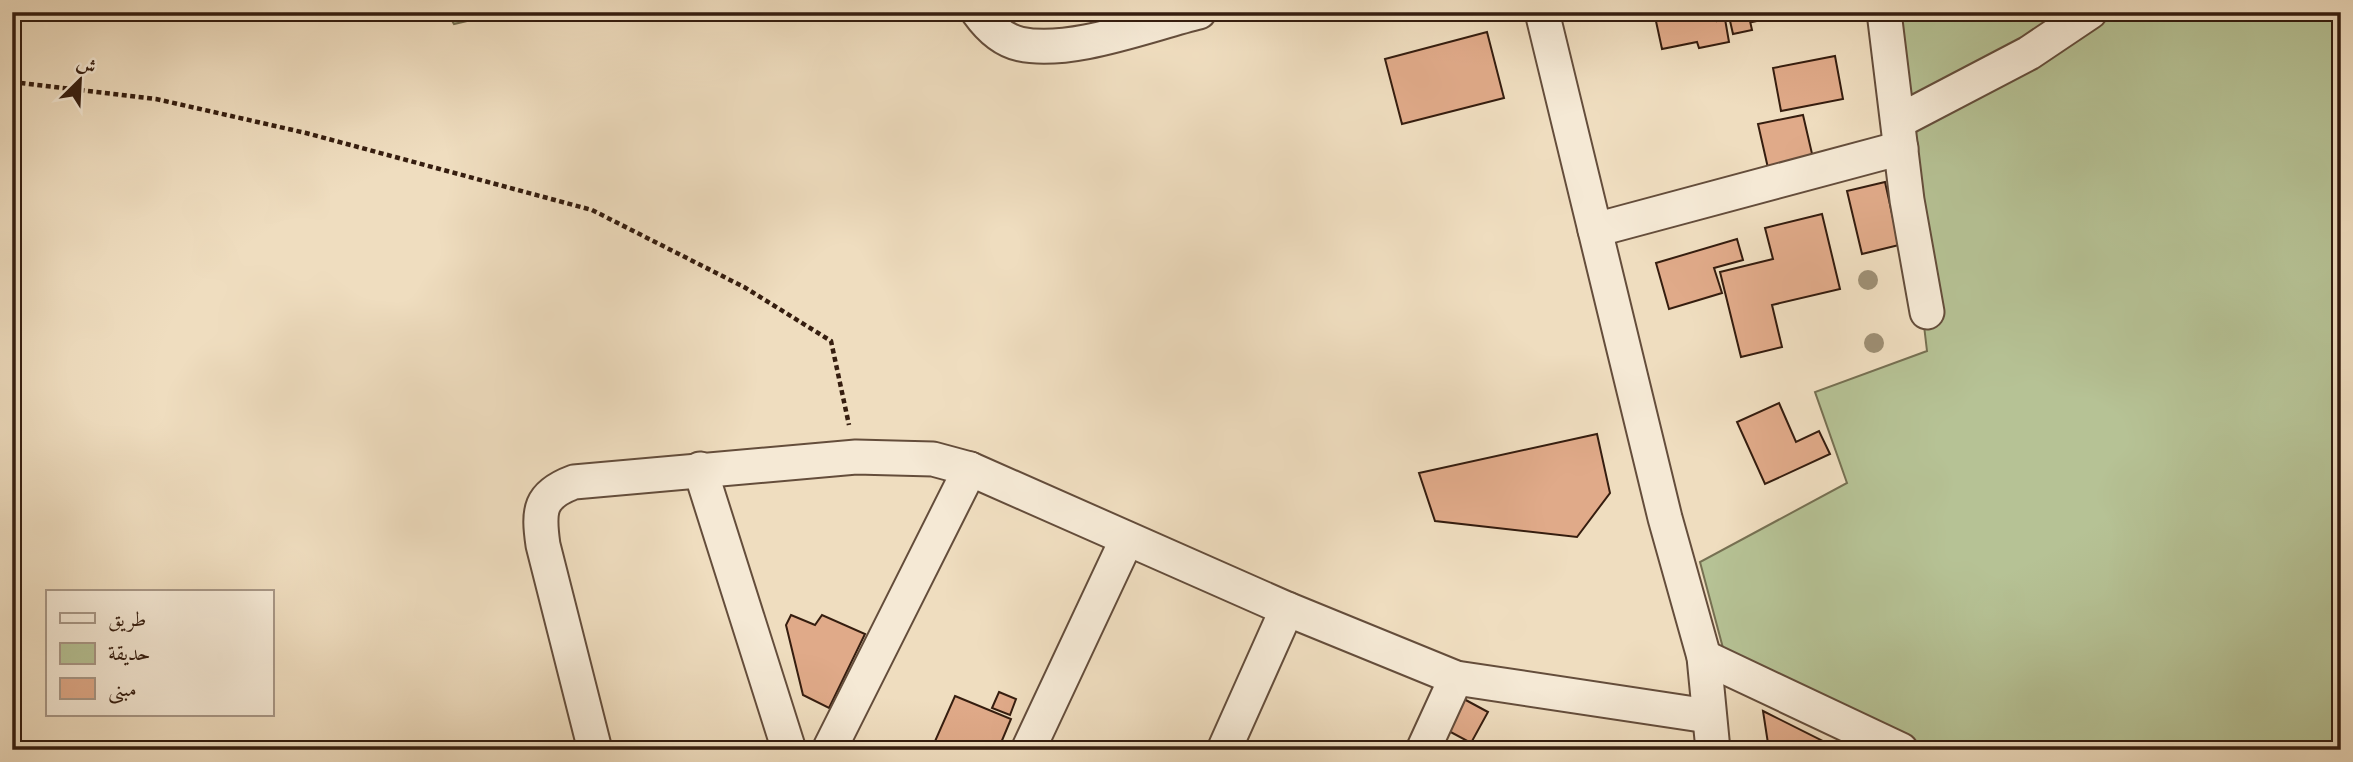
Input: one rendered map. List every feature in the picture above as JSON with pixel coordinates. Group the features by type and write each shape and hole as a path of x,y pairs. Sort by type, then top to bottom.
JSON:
{"street":[{"path":"978,12 990,29 1019,44 1056,45 1199,12"},
{"path":"1542,12 1665,518 1703,657 1713,750"},
{"path":"1884,12 1907,200 1927,312"},
{"path":"1595,230 1900,135 2090,12"},
{"path":"595,750 543,545 540,522 544,501 555,489 574,482 856,457 933,459 970,470 1287,609 1456,678 1708,716"},
{"path":"700,469 789,750"},
{"path":"833,748 970,470"},
{"path":"1028,750 1127,539"},
{"path":"1224,750 1287,609"},
{"path":"1703,657 1901,750"},
{"path":"1423,750 1456,678"}],"path":[{"path":"12,82 156,99 306,133 592,210 744,287 831,341 856,457"}],"green space":[{"path":"447,12 505,12 454,24"},
{"path":"1887,12 2341,12 2341,750 1913,750 1723,648 1700,562 1847,483 1815,392 1927,351"}],"building":[{"path":"1654,12 1716,12 1717,21 1725,19 1729,42 1699,48 1697,42 1662,49"},
{"path":"1728,12 1748,12 1752,30 1733,34"},
{"path":"1750,12 1798,12 1752,22"},
{"path":"1487,32 1504,98 1402,124 1385,59"},
{"path":"1835,56 1843,99 1781,111 1773,68"},
{"path":"1803,115 1813,158 1768,168 1758,124"},
{"path":"1885,182 1899,245 1862,254 1847,191"},
{"path":"1822,214 1840,289 1772,305 1782,347 1741,357 1720,272 1773,259 1765,228"},
{"path":"1737,239 1743,260 1714,268 1722,293 1669,309 1656,263"},
{"path":"1779,403 1796,442 1819,431 1830,454 1765,484 1737,422"},
{"path":"1597,434 1610,493 1577,537 1435,521 1419,473"},
{"path":"791,615 815,625 822,615 865,634 829,708 803,695 786,625"},
{"path":"999,692 1016,699 1010,715 992,708"},
{"path":"955,696 1011,719 998,750 932,748"},
{"path":"1462,698 1488,712 1471,743 1445,729"},
{"path":"1763,711 1839,749 1839,750 1769,750"}]}
